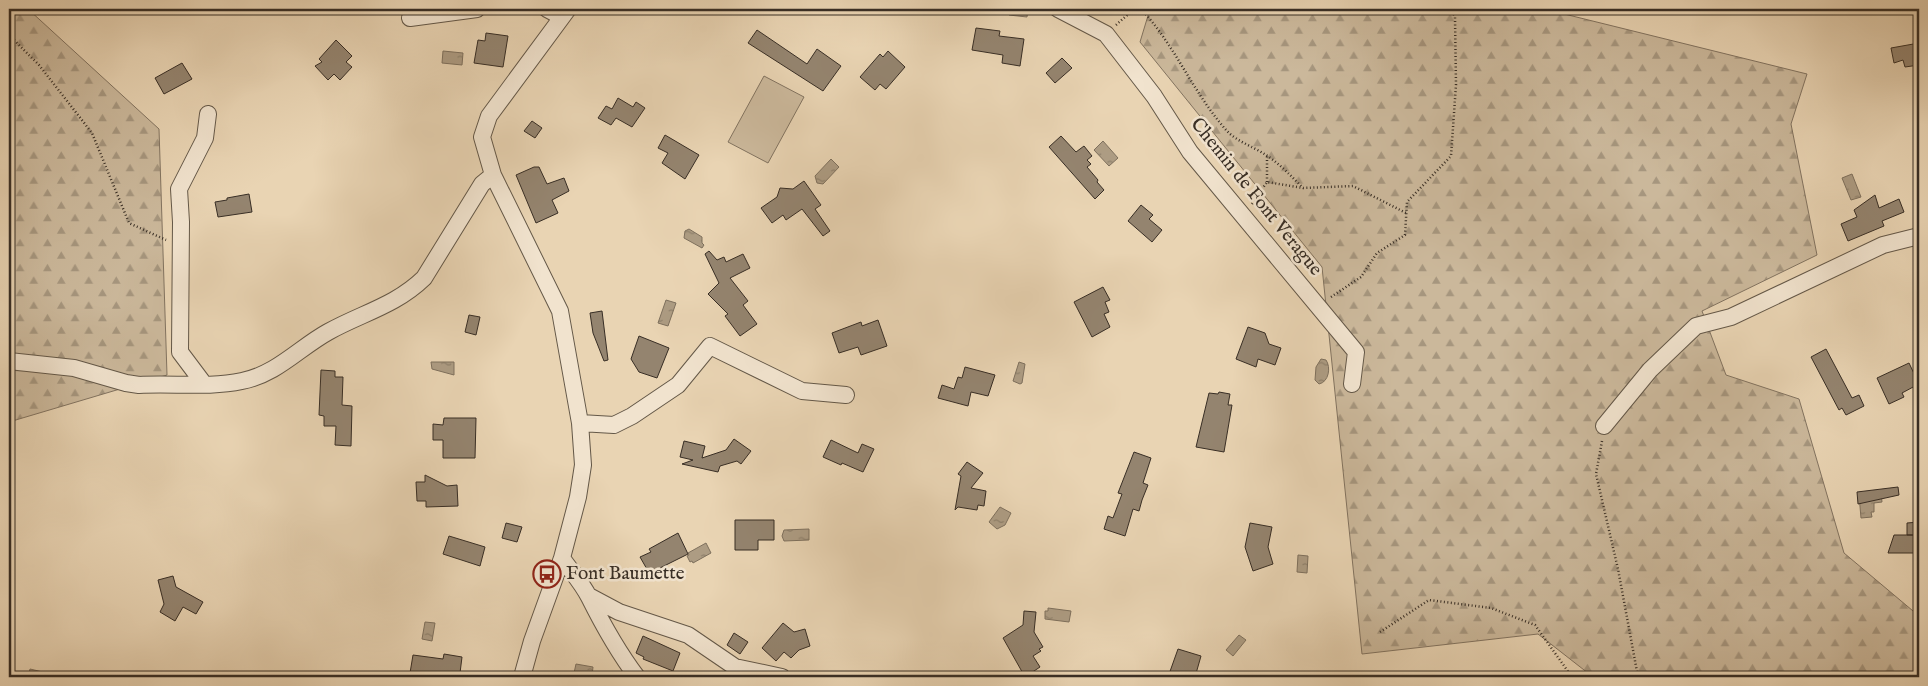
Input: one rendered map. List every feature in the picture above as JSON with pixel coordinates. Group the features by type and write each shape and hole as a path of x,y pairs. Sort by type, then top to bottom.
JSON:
{"street":[{"path":"410,18 477,9"},
{"path":"522,677 532,641 562,558 578,497 582,465 580,422 560,312 493,175 482,137 489,116 565,13 547,9"},
{"name":"Chemin de Font Verague","path":"1058,9 1106,34 1154,96 1190,152 1356,352 1352,384"},
{"path":"204,384 180,352 181,247 179,189 205,138 208,114"},
{"path":"10,365 74,368 139,385 243,381 272,370 329,331 371,313 406,294 424,278 482,184 493,175"},
{"path":"1604,426 1650,370 1696,326 1731,318 1883,245 1919,236"},
{"path":"580,422 614,425 632,416 678,385 710,346 802,391 846,395"},
{"path":"562,558 589,596 621,655 637,677"},
{"path":"589,596 619,612 688,635 735,667 782,677"}],"path":[{"path":"1106,34 1134,9"},
{"path":"1141,9 1154,23 1194,88 1228,133 1267,156 1288,172 1303,188"},
{"path":"1318,306 1361,277 1377,253 1405,235 1407,202 1451,156 1456,85 1455,17 1451,9"},
{"path":"9,35 39,65 92,133 129,223 181,247"},
{"path":"1245,218 1267,182 1267,156"},
{"path":"1267,182 1303,188 1353,186 1406,214"},
{"path":"1604,426 1596,474 1618,569 1638,677"},
{"path":"1380,632 1429,600 1492,608 1535,625 1572,677"}],"green space":[{"path":"9,9 28,9 159,129 167,375 9,422"},
{"path":"1150,9 1544,9 1807,74 1791,124 1817,255 1702,311 1726,375 1799,399 1844,553 1919,616 1919,677 1593,677 1538,634 1362,654 1322,267 1140,42"},
{"path":"764,76 804,97 768,163 728,142"}],"water":[{"path":"1010,9 1028,9 1027,17 1009,15"},
{"path":"443,51 463,53 462,65 442,63"},
{"path":"1103,141 1118,158 1109,166 1094,150"},
{"path":"831,159 839,167 823,184 817,183 815,176"},
{"path":"1852,174 1861,197 1851,200 1842,178"},
{"path":"689,229 702,237 704,245 702,248 684,238 685,231"},
{"path":"666,300 676,303 668,326 658,323"},
{"path":"1321,359 1326,360 1329,370 1325,380 1319,384 1315,380 1316,367"},
{"path":"431,362 454,362 454,375 432,369"},
{"path":"1019,362 1025,364 1022,383 1020,384 1013,381"},
{"path":"1881,493 1882,502 1874,503 1874,512 1871,512 1872,517 1861,518 1859,495"},
{"path":"1000,507 1011,513 1005,525 997,529 989,522"},
{"path":"809,529 809,540 784,541 782,536 784,530"},
{"path":"706,543 711,553 693,563 692,561 690,562 687,556 689,555 688,553"},
{"path":"1298,555 1308,556 1307,573 1297,572"},
{"path":"1048,608 1071,611 1069,622 1045,619 1045,611 1048,611"},
{"path":"425,622 435,623 432,641 422,639"},
{"path":"1239,635 1246,640 1233,656 1226,650"},
{"path":"576,664 593,667 592,676 574,673"},
{"path":"30,669 47,673 46,677 28,677"}],"building":[{"path":"976,28 1000,31 999,36 1024,39 1020,66 1002,63 1003,55 972,50"},
{"path":"757,30 807,64 817,49 841,66 823,91 748,43"},
{"path":"486,33 508,36 503,67 474,63 478,40 485,41"},
{"path":"336,40 352,56 346,62 352,67 340,80 334,74 328,80 315,66 322,62 319,59"},
{"path":"1919,43 1919,65 1905,67 1903,60 1894,63 1891,48"},
{"path":"888,51 905,67 886,89 880,84 875,90 860,77 880,54 883,57"},
{"path":"1062,58 1072,68 1055,83 1046,73"},
{"path":"182,63 192,79 164,94 155,78"},
{"path":"618,98 633,107 636,102 645,108 632,127 616,118 611,125 598,118 606,106 612,109"},
{"path":"532,121 542,128 535,138 524,131"},
{"path":"665,135 699,155 685,179 662,163 668,153 658,148"},
{"path":"1061,136 1076,152 1084,146 1092,156 1087,160 1091,164 1087,167 1104,190 1095,199 1049,147"},
{"path":"534,167 539,167 547,184 564,178 569,191 552,200 558,213 536,223 516,175"},
{"path":"804,181 821,205 815,209 830,231 823,236 802,209 786,220 783,215 772,223 761,208 777,197 780,188 793,189"},
{"path":"249,194 252,212 218,217 215,202"},
{"path":"1875,195 1879,208 1899,199 1904,212 1882,221 1884,226 1848,241 1841,224 1857,217 1854,210"},
{"path":"1141,205 1153,215 1149,219 1162,230 1152,242 1128,221"},
{"path":"709,251 717,260 724,257 726,262 743,254 750,268 730,278 748,301 743,305 757,324 740,336 725,316 728,314 708,294 719,283 705,254"},
{"path":"1103,287 1110,300 1105,302 1109,312 1104,314 1110,327 1092,337 1074,302"},
{"path":"602,311 608,360 604,361 593,333 590,313"},
{"path":"469,315 480,317 476,335 465,332"},
{"path":"878,320 887,346 861,355 858,347 839,353 832,333 861,322 862,326"},
{"path":"1248,327 1265,333 1269,344 1281,348 1275,365 1258,359 1256,367 1236,359"},
{"path":"639,336 669,348 657,378 639,372 631,359"},
{"path":"1826,349 1852,398 1859,395 1864,406 1846,415 1842,408 1839,410 1811,357"},
{"path":"1909,363 1918,382 1914,383 1915,386 1902,393 1904,397 1889,404 1877,378"},
{"path":"965,367 995,375 988,396 971,392 968,406 938,398 942,385 954,389 958,377 962,378"},
{"path":"321,370 335,371 335,377 343,377 342,405 352,406 351,446 335,445 336,426 324,426 324,416 319,415"},
{"path":"1219,392 1230,394 1228,405 1232,405 1224,452 1196,447 1209,393 1218,394"},
{"path":"444,418 476,418 475,458 443,458 443,440 433,440 433,424 443,425"},
{"path":"734,439 751,451 741,464 737,461 720,466 718,472 682,464 693,460 680,457 684,441 705,446 702,458 726,450"},
{"path":"831,440 858,453 862,444 874,449 863,472 823,457"},
{"path":"1134,452 1151,458 1143,483 1148,485 1139,511 1133,509 1125,536 1104,529 1108,516 1113,518 1122,494 1118,493"},
{"path":"967,462 983,473 971,488 986,491 984,506 978,505 977,510 958,507 955,510 961,476 958,474"},
{"path":"425,475 447,486 457,485 458,506 426,507 426,501 417,501 416,482 425,482"},
{"path":"1898,487 1899,495 1858,504 1857,492"},
{"path":"735,520 774,520 774,540 758,540 758,550 735,550"},
{"path":"1919,522 1919,535 1907,535 1907,523"},
{"path":"506,523 522,527 517,542 502,538"},
{"path":"1250,523 1272,527 1268,547 1273,564 1253,571 1245,547"},
{"path":"678,533 688,554 660,568 662,572 652,578 640,557 651,552 649,549"},
{"path":"1894,535 1917,535 1916,553 1888,553"},
{"path":"449,536 485,547 480,566 443,554"},
{"path":"173,576 176,587 203,602 196,614 183,607 175,621 160,612 164,604 158,580"},
{"path":"1024,611 1036,612 1034,632 1043,647 1039,649 1041,651 1033,656 1040,667 1025,677 1003,638 1023,625"},
{"path":"783,623 794,632 805,629 810,646 799,650 791,658 784,652 776,661 762,648"},
{"path":"734,633 748,642 740,654 727,645"},
{"path":"643,636 680,653 673,671 643,659 644,657 636,653"},
{"path":"1178,649 1201,656 1195,677 1168,677"},
{"path":"444,654 462,657 460,673 454,672 453,677 413,677 413,674 410,673 413,655 443,659"}],"place":[{"name":"Font Baumette","path":"547,574"}]}
